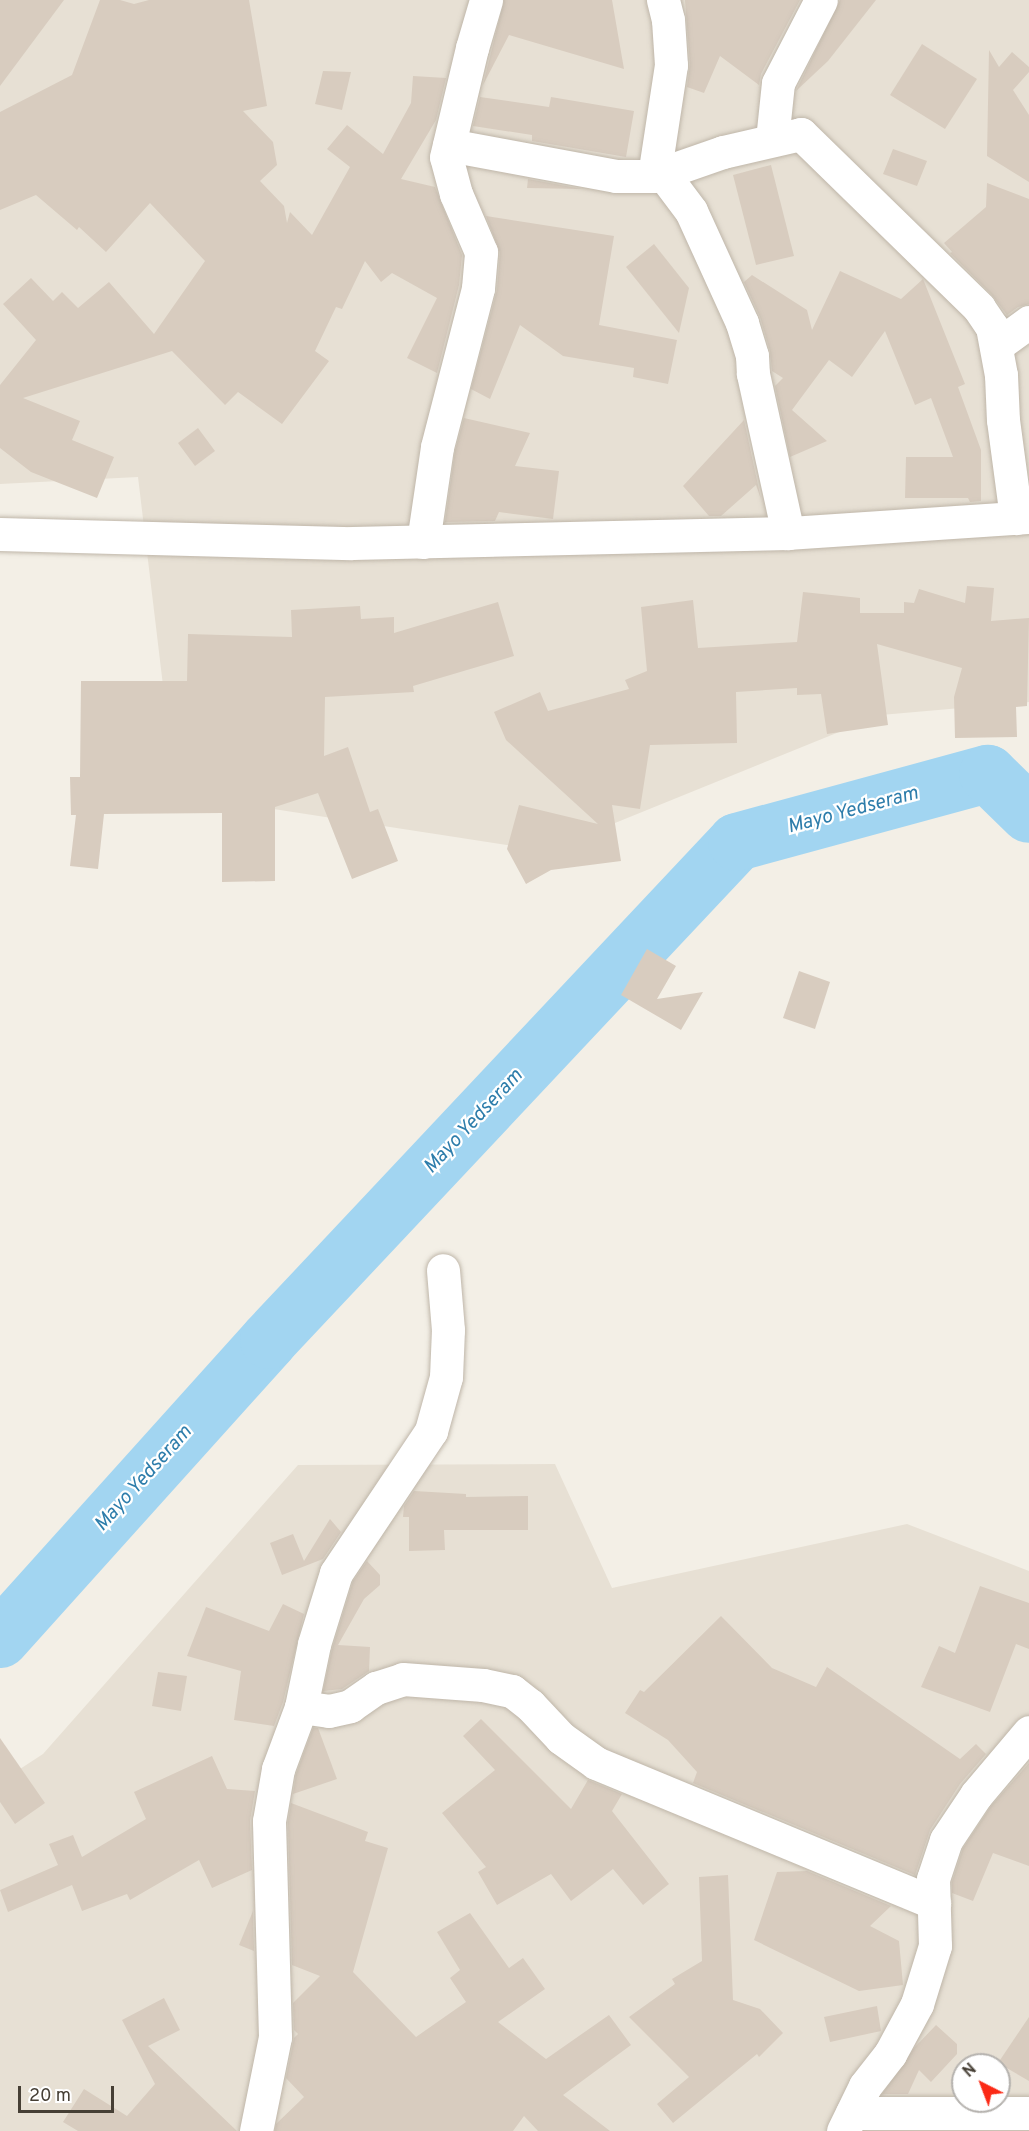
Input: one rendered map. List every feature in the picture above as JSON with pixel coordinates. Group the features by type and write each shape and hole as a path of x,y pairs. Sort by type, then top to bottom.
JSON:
{"street":[{"path":"423,542 436,447 478,288 481,252 456,194 446,157 486,0"},
{"path":"663,0 668,20 671,65 659,176 691,211 742,323 752,356 753,374 788,533"},
{"path":"772,140 778,83 821,0"},
{"path":"0,534 352,543 423,542 788,533 1023,517 992,327 979,308 843,172 801,134 685,164 659,176 616,176 449,145"},
{"path":"996,346 1029,322"},
{"path":"256,2131 275,2037 269,1821 278,1769 301,1707 314,1644 336,1573 431,1431 446,1377 448,1330 443,1270"},
{"path":"301,1707 329,1711 350,1707 376,1688 403,1679 483,1685 512,1691 530,1705 561,1738 596,1763 934,1903"},
{"path":"1029,1732 976,1795 946,1840 933,1879 935,1946 917,2004 890,2054 865,2086 847,2122 1029,2114"}],"shaded area":[{"path":"0,0 1029,0 1029,702 881,715 546,851 176,794 138,477 0,484"},
{"path":"555,1464 612,1588 907,1524 1029,1571 1029,2131 0,2131 0,1782 43,1754 298,1465"}],"building":[{"path":"0,0 64,0 0,86"},
{"path":"100,0 120,0 134,4 149,0 249,0 267,106 243,111 273,142 277,165 260,181 284,206 287,223 290,212 312,235 350,167 327,149 347,125 383,154 411,103 413,76 446,78 436,120 401,179 435,187 462,255 459,285 437,373 407,358 437,298 392,273 381,282 365,261 342,309 336,307 315,351 329,361 282,424 238,392 225,405 172,351 23,398 80,421 72,440 114,457 97,498 31,472 0,448 0,385 36,340 3,304 31,278 53,301 62,292 78,308 109,282 154,334 205,261 150,203 106,252 79,227 77,230 36,195 0,210 0,112 72,75"},
{"path":"504,0 612,0 624,69 509,35 483,85"},
{"path":"685,0 800,0 761,74 759,85 720,56 704,93 687,87 690,64"},
{"path":"840,0 876,0 828,61 796,91"},
{"path":"922,44 977,79 945,129 890,95"},
{"path":"989,50 999,67 1012,52 1029,67 1029,72 1013,90 1029,115 1029,182 987,156"},
{"path":"323,71 351,72 342,110 315,104"},
{"path":"480,97 549,107 551,97 634,111 626,157 532,141 532,135 473,126"},
{"path":"893,149 927,161 917,186 883,174"},
{"path":"771,165 794,256 756,265 733,175"},
{"path":"528,179 582,189 527,188"},
{"path":"987,183 1029,199 1029,304 1018,307 1007,315 992,295 950,253 952,252 944,243 986,207"},
{"path":"486,216 614,236 599,325 677,340 668,384 633,377 634,368 563,356 520,325 490,399 471,389 497,290 500,253"},
{"path":"654,244 689,288 679,333 626,267"},
{"path":"840,271 901,299 923,279 965,384 958,387 981,450 981,501 970,502 968,498 905,498 906,457 953,457 931,398 915,405 885,331 852,377 829,360 792,410 827,441 790,457 775,386 783,378 772,371 770,351 760,317 744,282 752,275 807,310 812,330"},
{"path":"464,418 530,433 515,466 559,471 553,519 499,512 495,521 445,522 455,451"},
{"path":"744,420 761,499 756,485 721,516 709,516 683,486"},
{"path":"198,428 215,451 195,466 178,443"},
{"path":"967,586 994,588 991,621 1029,618 1027,706 1016,707 1017,737 955,738 954,697 962,668 877,644 888,725 827,734 821,694 797,695 797,688 736,692 737,743 650,745 640,809 612,805 621,861 551,870 526,884 507,849 519,805 598,824 506,740 494,712 540,692 548,711 629,689 625,680 647,671 641,607 693,600 698,648 797,642 803,592 860,598 860,613 904,613 904,602 914,603 919,589 965,603"},
{"path":"498,602 514,656 413,686 414,692 325,697 324,756 348,747 370,812 378,809 398,861 352,879 318,793 275,807 275,881 222,882 222,813 104,814 98,869 70,866 76,815 71,815 70,777 80,777 81,681 187,681 188,634 292,637 291,610 360,606 361,619 394,617 394,633"},
{"path":"647,949 676,966 657,999 703,992 681,1030 621,995"},
{"path":"799,971 830,982 815,1029 783,1018"},
{"path":"414,1491 466,1494 466,1497 528,1496 528,1530 444,1530 445,1550 409,1551 409,1517 403,1517 404,1506"},
{"path":"330,1519 341,1532 323,1559 282,1575 270,1543 293,1534 304,1561"},
{"path":"367,1561 380,1575 380,1585 364,1599 338,1645 370,1647 369,1671 342,1689 323,1691 332,1649 353,1581"},
{"path":"980,1586 1029,1603 1029,1649 1016,1644 990,1712 921,1687 939,1646 955,1653"},
{"path":"283,1604 304,1614 283,1702 274,1726 234,1720 241,1671 187,1656 206,1607 269,1631"},
{"path":"721,1616 772,1668 816,1687 827,1667 960,1759 976,1744 986,1754 960,1784 930,1830 915,1875 693,1783 697,1772 668,1740 625,1713 640,1690 644,1692"},
{"path":"158,1672 187,1676 181,1711 152,1706"},
{"path":"481,1719 571,1809 588,1780 622,1794 612,1811 669,1884 643,1905 613,1869 571,1901 551,1874 497,1905 478,1872 486,1867 442,1813 495,1770 463,1736"},
{"path":"313,1728 318,1728 337,1779 293,1794 296,1774"},
{"path":"0,1738 45,1803 15,1824 0,1802"},
{"path":"212,1756 227,1789 255,1791 250,1821 252,1870 212,1888 199,1860 130,1900 127,1894 82,1911 72,1885 8,1912 0,1890 58,1865 49,1844 73,1835 82,1857 146,1819 134,1792"},
{"path":"1029,1763 1029,1866 993,1853 973,1901 952,1893 952,1882 963,1848 991,1806"},
{"path":"291,1803 368,1832 365,1841 388,1848 353,1972 416,2037 466,2002 450,1978 460,1970 437,1932 470,1913 509,1968 523,1958 545,1989 498,2022 546,2059 609,2015 631,2045 563,2095 610,2131 538,2131 524,2116 513,2131 275,2131 276,2124 304,2097 286,2078 294,2038 298,2034 294,2030 293,2003 320,1976 292,1965 288,1822"},
{"path":"807,1871 891,1906 870,1926 899,1941 903,1985 859,1991 754,1940 777,1872"},
{"path":"728,1875 733,2000 760,2009 783,2033 759,2057 757,2054 673,2123 657,2104 689,2077 629,2017 675,1984 672,1979 702,1961 699,1877"},
{"path":"253,1911 254,1951 239,1945"},
{"path":"164,1998 180,2030 148,2046 237,2131 78,2131 63,2122 84,2089 127,2116 155,2084 122,2020"},
{"path":"877,2006 881,2031 830,2042 824,2017"},
{"path":"1029,2017 1029,2081 1011,2071 1011,2053 1005,2053"},
{"path":"936,2025 957,2044 957,2053 951,2053 951,2060 931,2082 919,2070 908,2094 882,2094 914,2048"}],"waterway":[{"name":"Mayo Yedseram","path":"0,1639 269,1340 737,842 988,774 1029,814"}]}
